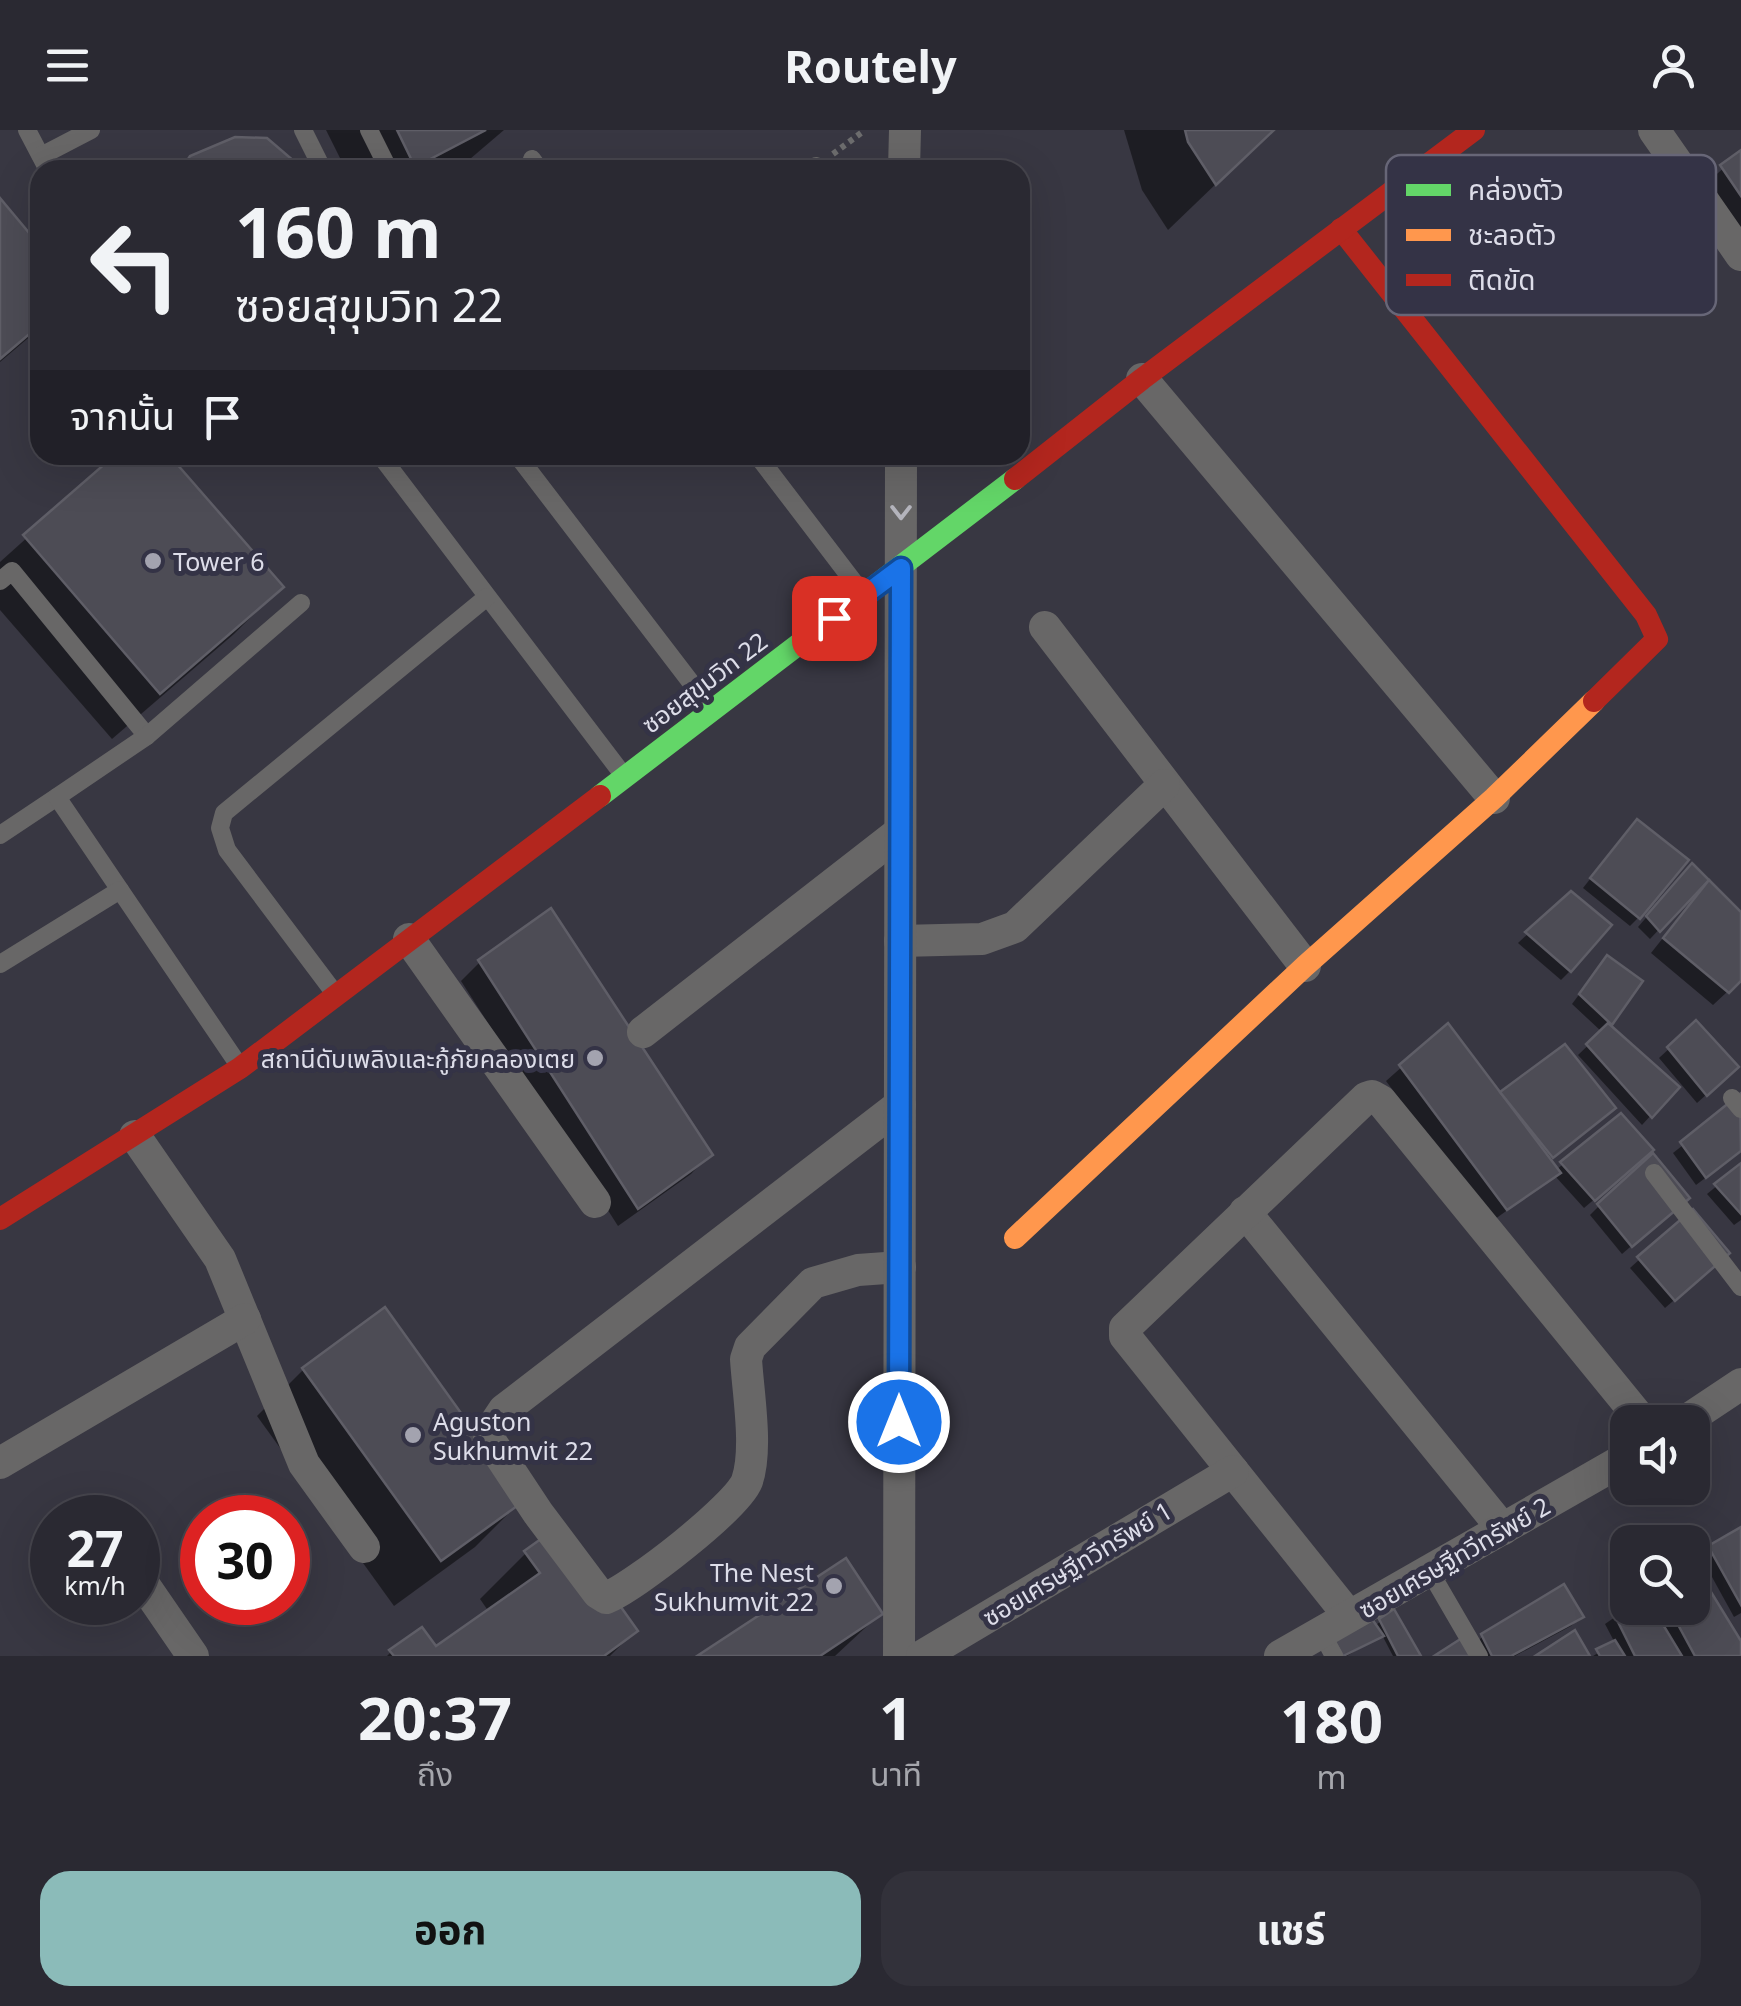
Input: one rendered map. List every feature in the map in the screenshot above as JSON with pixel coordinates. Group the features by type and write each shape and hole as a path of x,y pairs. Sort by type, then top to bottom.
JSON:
{"street":[{"path":"904,130 904,160"},
{"name":"ซอยสุขุมวิท 22","path":"1440,155 1474,130"},
{"path":"1654,130 1671,155"},
{"name":"ซอยสุขุมวิท 22","path":"0,1219 240,1068 1386,196"},
{"path":"1716,219 1741,255"},
{"path":"1341,229 1386,286"},
{"path":"1015,1238 1304,966 1494,798 1657,639 1646,616 1409,315"},
{"path":"1142,379 1494,798"},
{"path":"899,1656 901,465"},
{"path":"1046,627 1304,966"},
{"path":"900,941 982,939 1015,926 1164,785"},
{"path":"643,1032 900,832"},
{"path":"410,940 595,1202"},
{"path":"1335,1635 1232,1471 1125,1336 1125,1328 1366,1098 1376,1098 1629,1405"},
{"path":"900,1105 504,1410 489,1439 598,1593 606,1598 621,1592 680,1547 742,1491 752,1457 746,1359 750,1347 813,1283 858,1270 900,1266"},
{"path":"135,1136 220,1259 304,1464 364,1547"},
{"path":"1244,1212 1503,1529"},
{"path":"0,1463 245,1319"},
{"path":"1710,1405 1741,1384"},
{"name":"ซอยเศรษฐีทวีทรัพย์ 2","path":"1280,1656 1335,1635 1430,1570 1610,1467"},
{"name":"ซอยเศรษฐีทวีทรัพย์ 1","path":"922,1656 1232,1471"},
{"path":"160,1608 193,1656"}],"lane":[{"path":"27,130 42,160"},
{"path":"48,160 91,130"},
{"path":"303,130 318,160"},
{"path":"369,130 384,160"},
{"path":"388,465 624,777"},
{"path":"525,465 712,710"},
{"path":"766,465 864,595"},
{"path":"0,581 12,570 147,736"},
{"path":"336,996 227,850 220,828 224,813 487,597"},
{"path":"0,835 147,736 301,603"},
{"path":"57,796 240,1068"},
{"path":"0,964 120,890"},
{"path":"1654,1173 1741,1287"},
{"path":"1430,1570 1479,1656"}],"path":[{"path":"825,160 866,130"}],"building":[{"path":"397,130 486,130 428,160 412,160"},
{"path":"1185,130 1274,130 1216,185 1188,142"},
{"path":"235,137 267,138 293,160 187,160"},
{"path":"1741,150 1741,196 1720,165"},
{"path":"0,198 30,234 30,334 0,359"},
{"name":"Tower 6","path":"104,465 178,465 284,587 160,694 23,535"},
{"path":"1637,819 1689,860 1640,919 1590,878"},
{"path":"1692,863 1709,880 1660,932 1646,916"},
{"path":"1709,880 1741,912 1741,981 1729,993 1663,938"},
{"path":"1571,891 1612,925 1571,972 1525,932"},
{"name":"สถานีดับเพลิงและกู้ภัยคลองเตย","path":"551,908 713,1155 638,1209 478,960"},
{"path":"1607,955 1643,981 1612,1025 1579,994"},
{"path":"1696,1020 1739,1067 1707,1096 1667,1047"},
{"path":"1448,1023 1561,1173 1507,1210 1399,1065"},
{"path":"1608,1023 1680,1087 1652,1118 1586,1044"},
{"path":"1565,1044 1616,1108 1553,1158 1500,1092"},
{"path":"1740,1094 1741,1151 1706,1178 1680,1142"},
{"path":"1621,1113 1654,1150 1595,1201 1560,1162"},
{"path":"1653,1153 1690,1198 1632,1247 1597,1204"},
{"path":"1741,1163 1741,1214 1714,1184"},
{"path":"1693,1209 1730,1253 1675,1301 1637,1257"},
{"name":"Aguston Sukhumvit 22","path":"385,1307 524,1501 441,1561 302,1368"},
{"name":"Aguston Sukhumvit 22","path":"562,1524 638,1631 604,1656 394,1656 389,1650 422,1627 436,1646 540,1573 524,1551"},
{"path":"1741,1527 1741,1605 1710,1550 1710,1545"},
{"name":"The Nest Sukhumvit 22","path":"846,1558 883,1614 820,1656 697,1656"},
{"path":"1564,1584 1584,1617 1511,1656 1492,1656 1481,1634"},
{"path":"1710,1590 1741,1641 1741,1656 1695,1656 1678,1625 1710,1625"},
{"path":"1394,1609 1421,1656 1398,1656 1379,1619"},
{"path":"1372,1619 1384,1636 1343,1656 1333,1639"},
{"path":"1620,1625 1663,1625 1682,1656 1635,1656"},
{"path":"1575,1630 1590,1656 1535,1656"},
{"path":"1462,1638 1472,1656 1434,1656"},
{"path":"1615,1640 1625,1656 1600,1656 1596,1649"}],"traffic: fast":[{"path":"600,796 1015,479"}],"traffic: slow":[{"path":"1015,1238 1305,966 1494,798 1594,701"}],"traffic: jam":[{"path":"1441,155 1474,130"},
{"path":"1015,479 1386,196"},
{"path":"1341,229 1386,286"},
{"path":"1409,315 1646,615 1657,639 1594,701"},
{"path":"0,1219 240,1068 600,796"}],"place":[{"name":"Tower 6","path":"153,561"},
{"name":"สถานีดับเพลิงและกู้ภัยคลองเตย","path":"595,1058"},
{"name":"Aguston Sukhumvit 22","path":"413,1435"},
{"name":"The Nest Sukhumvit 22","path":"834,1586"}],"route":[{"path":"834,618 901,568 899,1422"}]}
